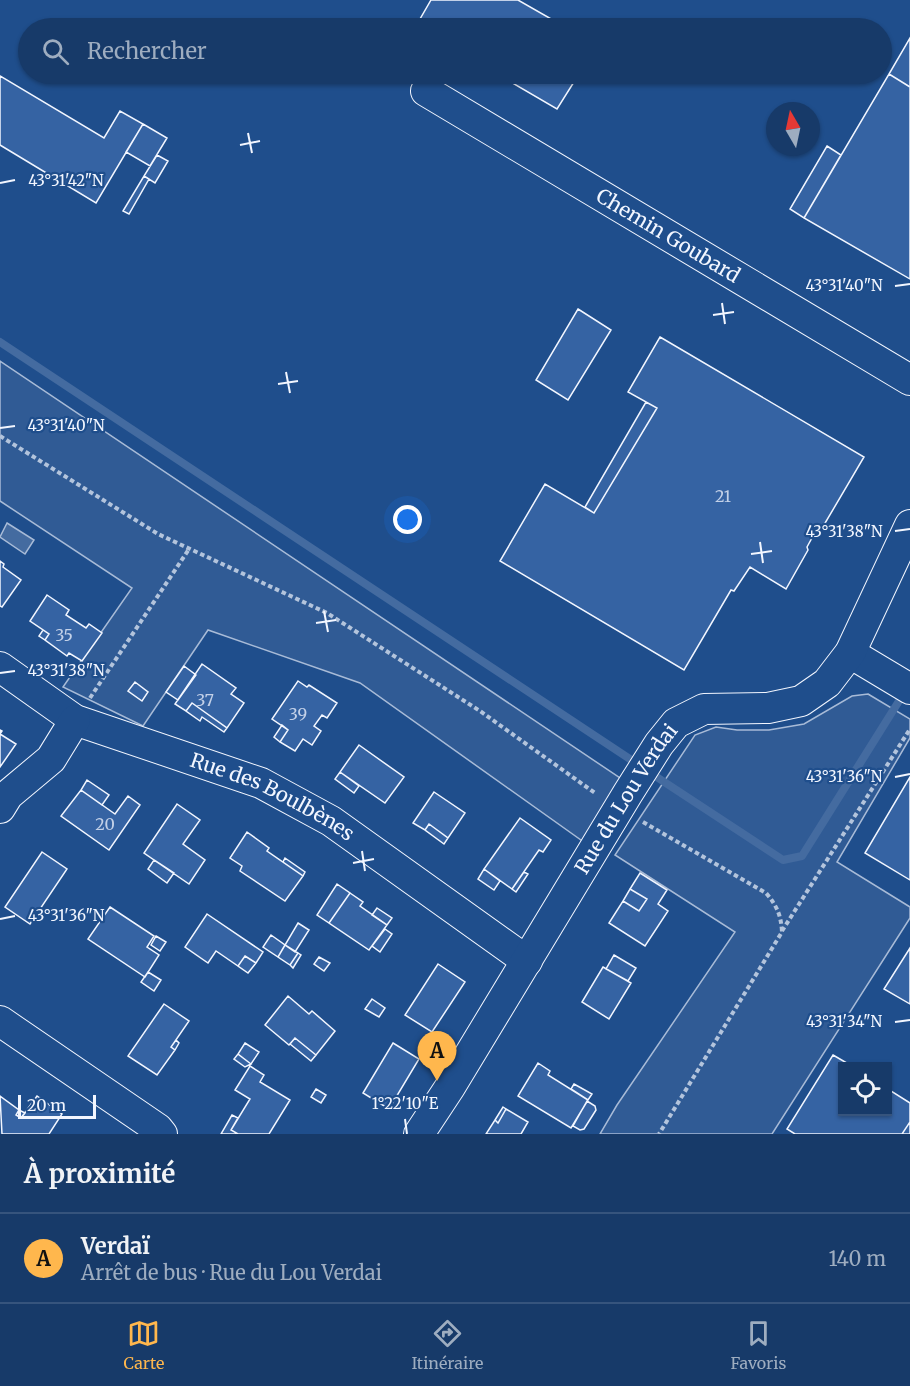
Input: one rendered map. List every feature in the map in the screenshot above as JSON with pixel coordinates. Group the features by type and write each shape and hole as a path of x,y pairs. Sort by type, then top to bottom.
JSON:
{"street":[{"name":"Chemin Goubard","path":"426,90 910,380"},
{"name":"Rue du Lou Verdai","path":"419,1134 659,744 676,723 704,709 768,708 801,701 827,683 850,652 910,525"},
{"path":"850,652 901,683"},
{"name":"Rue des Boulbènes","path":"0,668 75,720 261,783 331,821 527,961"},
{"path":"0,808 9,795 51,759 75,720"},
{"path":"0,1021 158,1129 162,1134"}],"path":[{"path":"0,436 158,534 327,613 623,800 765,893 776,905 781,918 782,932"},
{"path":"75,720 189,549"},
{"path":"659,1134 782,932 910,729"}],"shaded area":[{"path":"0,361 629,784 588,845 360,683 208,630 143,726 63,687 132,588 0,501"},
{"path":"7,523 34,540 25,554 0,537"},
{"path":"868,694 910,719 910,738 837,862 910,907 910,918 772,1134 600,1134 617,1105 735,932 615,855 695,735 716,727 737,730 769,730 804,724 852,696"}],"building":[{"path":"431,0 518,0 550,18 421,18"},
{"path":"910,38 910,87 892,76 892,69"},
{"path":"0,76 104,138 120,111 143,124 96,203 0,145"},
{"path":"892,76 910,87 910,279 804,218 883,84 892,84"},
{"path":"514,84 573,84 557,109"},
{"path":"143,124 167,138 150,166 126,152"},
{"path":"827,146 841,155 804,218 790,209"},
{"path":"157,155 168,161 155,183 144,176"},
{"path":"144,176 149,179 129,214 123,211"},
{"path":"578,309 611,330 568,400 536,380"},
{"path":"660,337 864,457 821,530 818,527 786,589 750,567 734,591 731,590 684,670 500,561 545,484 594,513 657,408 628,392"},
{"path":"646,402 657,408 594,513 585,507"},
{"path":"0,561 4,564 3,567 21,580 2,607 0,606"},
{"path":"47,595 69,610 66,615 86,628 89,624 102,633 82,661 69,653 67,656 45,640 49,634 30,621"},
{"path":"43,630 49,634 45,640 39,636"},
{"path":"202,664 236,688 231,694 244,703 227,728 192,703 186,711 175,704"},
{"path":"184,666 196,675 178,700 166,692"},
{"path":"298,681 307,687 309,685 337,703 327,718 322,715 314,726 321,731 312,745 303,739 295,751 280,742 288,730 272,719"},
{"path":"135,682 148,692 142,701 128,691"},
{"path":"192,703 227,728 224,732 202,717 200,721 186,711"},
{"path":"282,725 288,730 280,742 274,737"},
{"path":"0,734 16,744 0,767"},
{"path":"359,745 404,777 385,803 340,772"},
{"path":"340,772 359,786 354,793 335,779"},
{"path":"910,777 910,880 865,853"},
{"path":"87,780 109,795 102,805 81,790"},
{"path":"81,790 115,814 128,796 140,805 109,850 61,816"},
{"path":"434,792 465,813 448,838 429,824 425,830 413,823"},
{"path":"177,804 200,820 183,844 205,860 189,884 144,853"},
{"path":"520,818 551,840 543,852 539,850 512,889 484,869"},
{"path":"429,824 448,838 444,844 425,830"},
{"path":"247,832 269,848 267,851 303,876 285,901 240,871 242,866 230,858"},
{"path":"42,852 67,869 30,924 5,907"},
{"path":"285,858 305,872 303,876 283,862"},
{"path":"154,860 174,873 167,883 148,869"},
{"path":"484,869 500,881 494,890 478,879"},
{"path":"524,872 528,874 516,892 512,889"},
{"path":"640,873 667,890 658,904 668,911 645,946 609,923 623,901 639,911 647,899 630,889"},
{"path":"337,884 350,893 329,923 317,915"},
{"path":"630,889 647,899 639,911 623,901"},
{"path":"350,893 363,902 360,906 387,925 369,950 329,923"},
{"path":"110,907 154,936 147,947 159,955 145,977 88,939"},
{"path":"377,908 392,918 387,925 372,915"},
{"path":"207,914 263,952 256,963 245,956 238,966 216,951 208,963 185,947"},
{"path":"298,923 309,930 295,952 285,945"},
{"path":"385,929 392,934 380,952 372,946"},
{"path":"271,935 285,945 278,957 263,947"},
{"path":"156,936 166,942 160,951 151,945"},
{"path":"285,945 298,953 290,965 278,957"},
{"path":"910,948 910,1004 884,989"},
{"path":"298,953 301,955 293,968 290,965"},
{"path":"614,955 636,968 628,981 606,969"},
{"path":"245,956 256,963 248,973 238,966"},
{"path":"319,957 330,963 324,971 314,964"},
{"path":"438,964 465,982 432,1032 405,1015"},
{"path":"603,967 631,983 609,1019 582,1002"},
{"path":"148,972 161,980 154,991 141,982"},
{"path":"288,996 309,1014 312,1011 335,1031 316,1055 295,1038 289,1045 265,1025"},
{"path":"372,999 385,1008 379,1017 365,1009"},
{"path":"164,1004 189,1021 171,1047 175,1050 157,1075 128,1056"},
{"path":"295,1038 316,1055 311,1061 290,1044"},
{"path":"176,1040 179,1043 175,1050 171,1047"},
{"path":"245,1043 259,1052 251,1064 238,1054"},
{"path":"393,1043 419,1059 389,1109 363,1093"},
{"path":"238,1054 251,1064 245,1067 234,1059"},
{"path":"833,1055 845,1062 838,1062 838,1116 892,1116 892,1092 910,1103 910,1122 902,1134 795,1134 787,1129"},
{"path":"538,1063 550,1071 548,1075 588,1100 571,1128 518,1096"},
{"path":"250,1066 264,1075 260,1082 290,1100 269,1134 238,1134 231,1130 250,1099 235,1090"},
{"path":"574,1084 592,1094 588,1100 571,1089"},
{"path":"316,1089 326,1095 321,1103 311,1097"},
{"path":"0,1096 19,1110 16,1115 21,1118 37,1096 62,1114 49,1134 2,1134"},
{"path":"587,1101 595,1106 596,1110 584,1129 580,1130 573,1126"},
{"path":"503,1107 506,1109 498,1123 495,1120"},
{"path":"506,1109 528,1122 521,1134 486,1134 495,1120 498,1123"},
{"path":"19,1110 25,1113 21,1118 16,1115"},
{"path":"232,1115 238,1118 231,1130 238,1134 221,1134"},
{"path":"910,1122 910,1134 902,1134"}],"waterway":[{"path":"0,342 639,765"},
{"path":"649,772 783,860 802,856 904,693"}],"place":[{"name":"Verdaï","path":"437,1081"}]}
